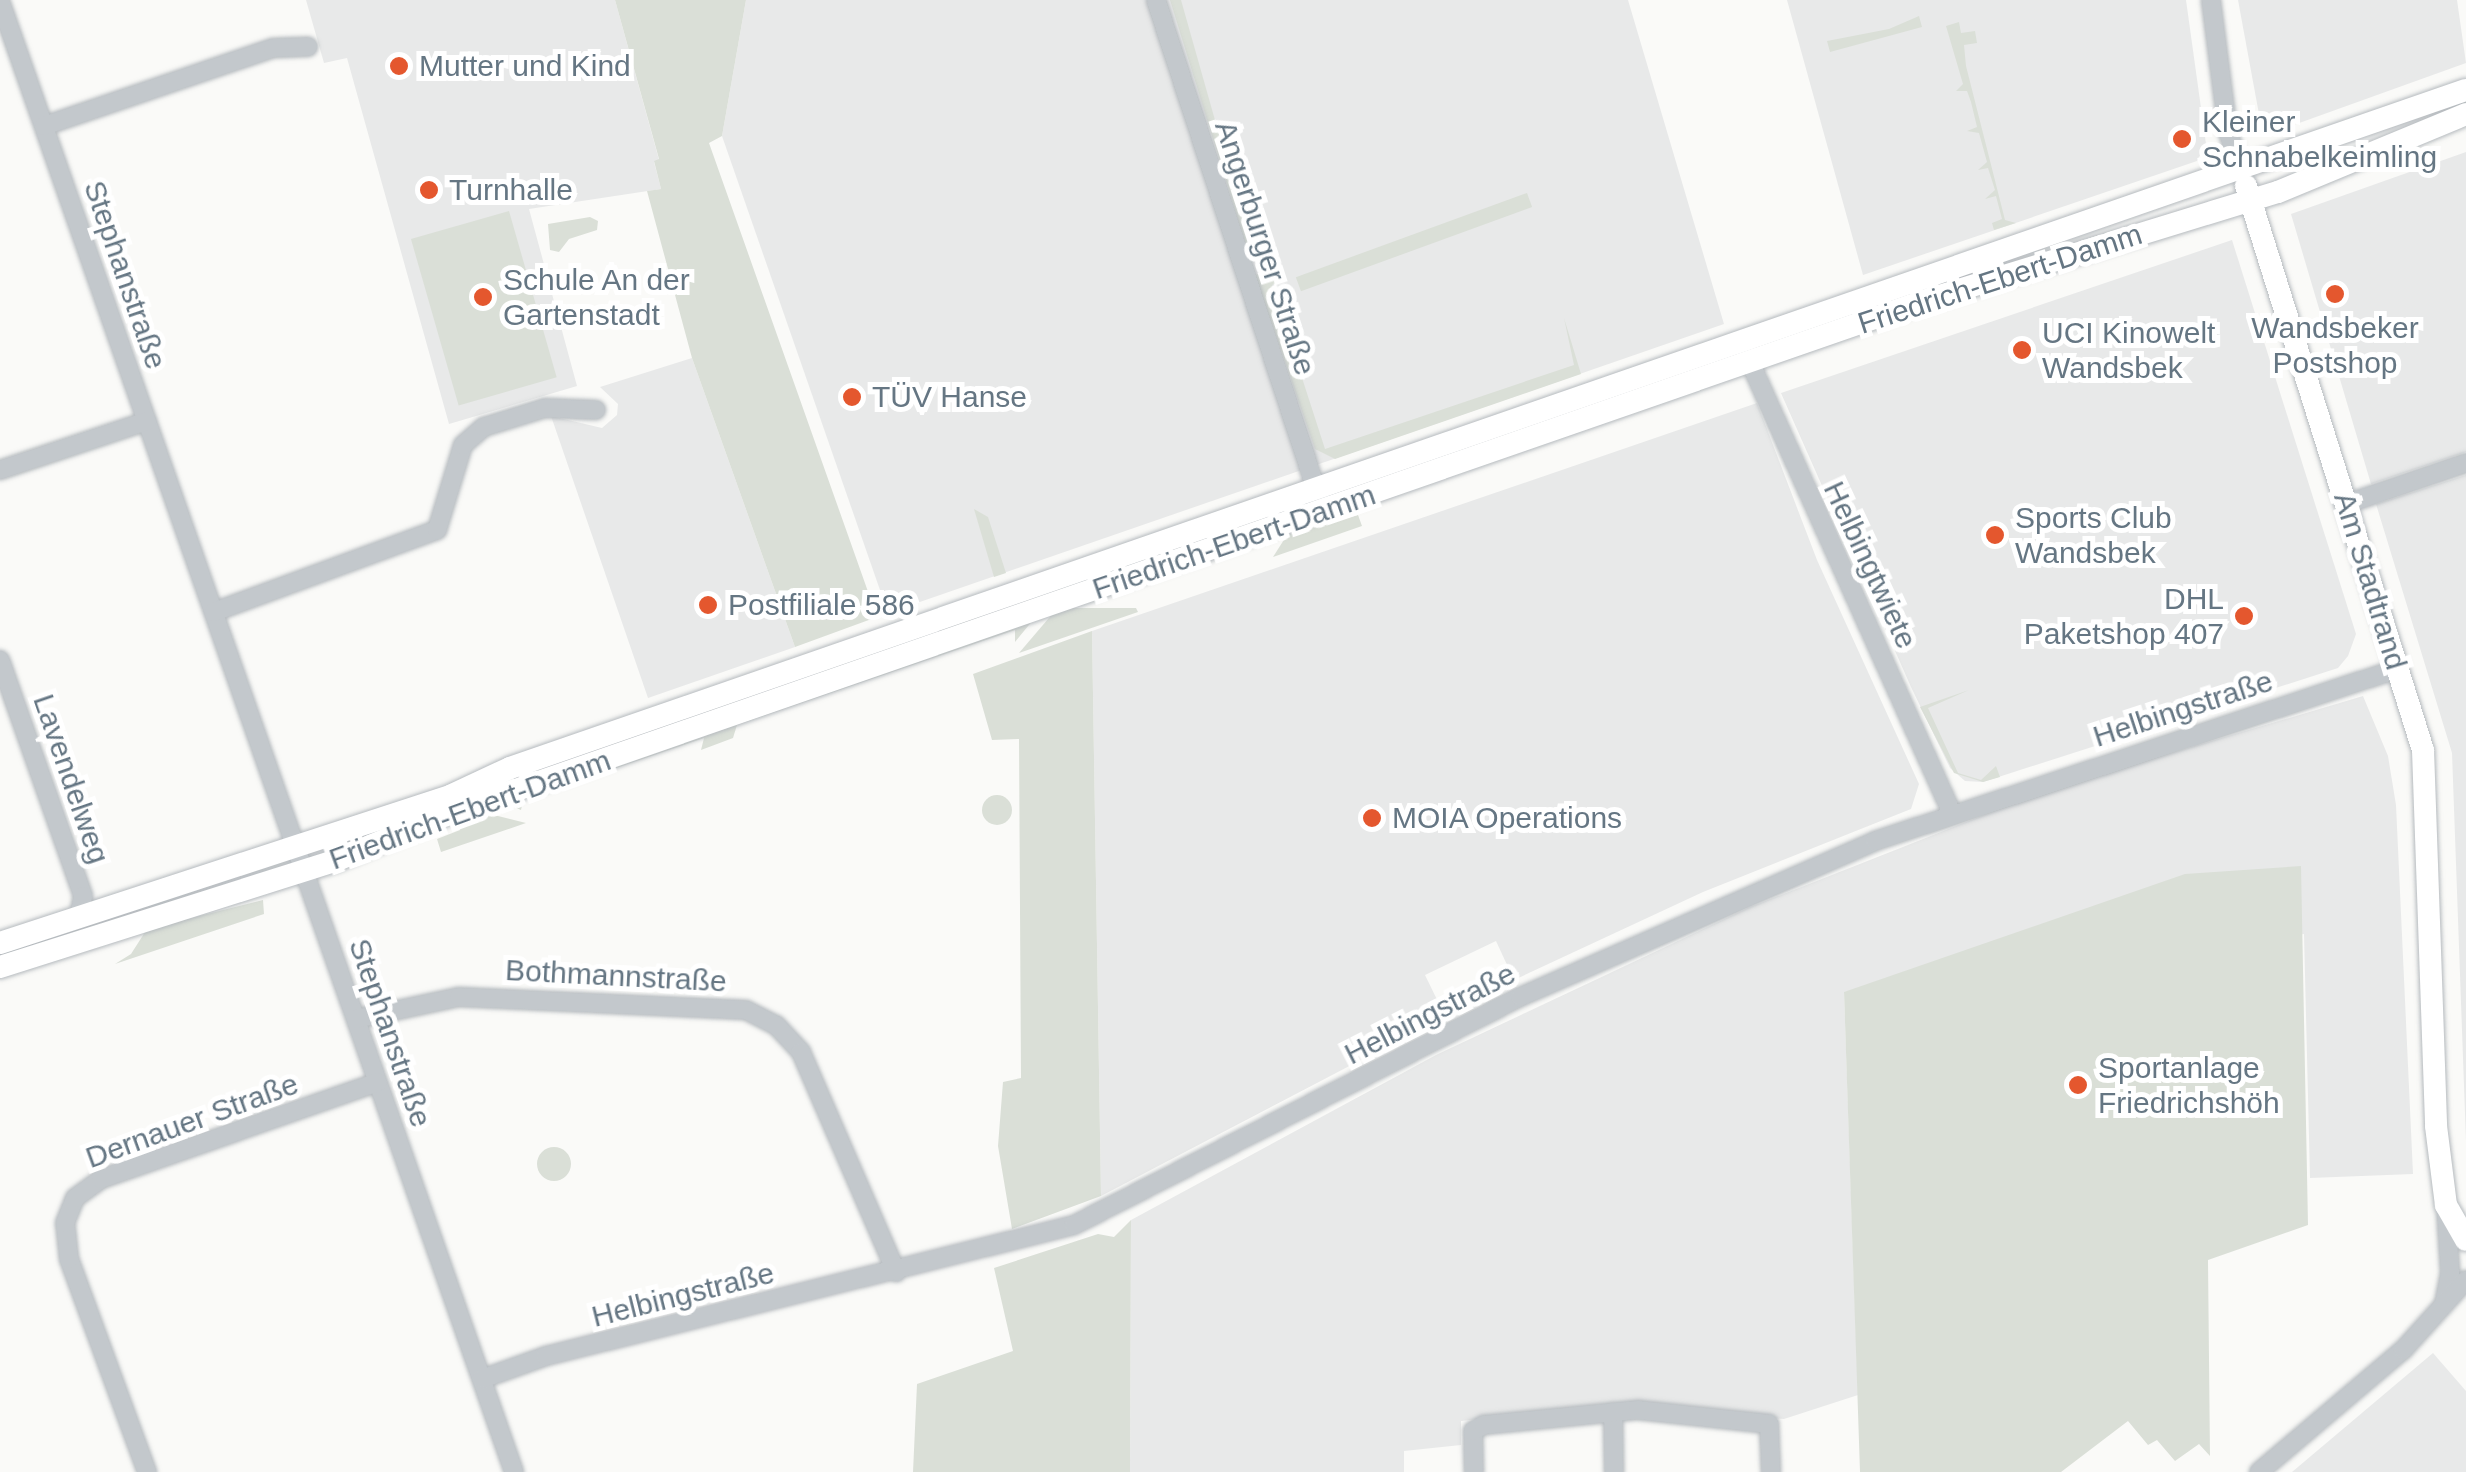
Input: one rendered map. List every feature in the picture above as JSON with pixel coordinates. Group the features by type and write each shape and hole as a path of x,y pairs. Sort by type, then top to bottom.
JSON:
{"main road":[{"name":"Friedrich-Ebert-Damm","path":"0,966 304,871 444,814 1745,352 2466,90"},
{"name":"Friedrich-Ebert-Damm","path":"1745,352 2251,200 2466,114"},
{"name":"Am Stadtrand","path":"2241,169 2423,750 2436,1126 2446,1174 2446,1206"},
{"name":"Friedrich-Ebert-Damm","path":"0,943 294,843 434,801 510,768 1320,503"},
{"path":"2446,1174 2466,1192"},
{"path":"2446,1206 2466,1240"}],"street":[{"name":"Angerburger Straße","path":"1156,0 1320,503"},
{"name":"Am Stadtrand","path":"2211,0 2228,132 2241,169"},
{"name":"Stephanstraße","path":"0,1 8,53 44,126 512,1471"},
{"path":"44,126 272,48 308,47"},
{"name":"Helbingtwiete","path":"1745,352 1951,811"},
{"path":"214,612 437,530 463,445 484,427 546,408 596,410"},
{"path":"0,470 147,421"},
{"path":"2346,504 2466,463"},
{"name":"Lavendelweg","path":"0,660 83,896 78,916"},
{"name":"Helbingstraße","path":"482,1380 546,1356 896,1272 1111,1212 1520,997 1951,811 2397,670"},
{"name":"Bothmannstraße","path":"356,1019 460,997 746,1010 776,1025 801,1052 896,1272"},
{"name":"Dernauer Straße","path":"147,1472 65,1241 75,1198 102,1180 378,1082"},
{"path":"2443,1306 2450,1272 2446,1206"},
{"path":"2260,1472 2358,1390 2466,1280"},
{"path":"1613,1412 1614,1472"},
{"path":"1474,1472 1474,1431 1484,1425 1613,1412 1686,1412 1769,1424 1771,1472"}],"shaded area":[{"name":"Schule An der Gartenstadt","path":"306,0 615,0 659,160 654,162 661,189 529,209 577,386 449,424 347,58 324,63"},
{"path":"615,0 746,0 722,136 709,143 877,617 795,647 692,358 647,191 661,189 654,161 659,159"},
{"path":"746,0 1628,0 1724,324 888,613 722,136"},
{"path":"1170,0 1181,0 1252,251 1248,252"},
{"path":"1787,0 2186,0 2206,144 2197,161 1863,275"},
{"path":"2238,0 2457,0 2466,63 2263,136"},
{"path":"1919,16 1922,27 1830,52 1827,41 1889,29"},
{"path":"1959,22 1961,33 1975,31 1977,43 1964,45 1966,66 2005,220 2016,223 1994,230 1992,223 2002,219 1996,196 1985,199 1995,190 1988,168 1978,170 1987,162 1979,133 1967,131 1977,127 1971,102 1967,91 1956,91 1963,84 1946,26"},
{"path":"2466,152 2466,452 2371,484 2291,214"},
{"path":"1527,193 1532,207 1301,291 1296,277"},
{"path":"509,211 557,377 459,405 411,239"},
{"path":"590,217 598,221 597,230 569,239 559,252 550,250 548,224"},
{"path":"2232,240 2356,634 2348,656 2338,668 1983,782 1965,781 1950,768 1911,687 1781,393"},
{"path":"1280,267 1284,280 1272,285 1325,449 1574,365 1564,318 1581,374 1335,459 1315,449 1255,275"},
{"path":"692,358 795,647 648,698 551,416 602,428 617,415 618,404 600,387"},
{"path":"1757,403 1817,560 1919,784 1911,809 1703,892 1514,980 1496,941 1425,975 1445,1016 1101,1196 1092,631"},
{"path":"2466,475 2466,1141 2452,753 2376,504"},
{"path":"974,509 988,517 1006,573 994,577"},
{"path":"1843,510 1872,588 1866,590 1832,514"},
{"path":"1358,515 1362,526 1273,557 1287,535"},
{"path":"1069,608 1136,608 1138,612 1019,653 1054,612"},
{"path":"1033,620 1015,642 1015,630 737,725 733,738 701,750 704,738 528,798"},
{"path":"1092,631 1101,1196 1012,1229 998,1146 1003,1082 1021,1078 1019,739 992,740 973,674"},
{"path":"1969,690 1928,708 1958,773 1981,780 1996,766 2000,777 1983,782 1954,773 1920,707"},
{"path":"2363,696 2388,756 2396,805 2413,1174 2310,1178 2304,934 1844,992 1858,1395 1784,1419 1606,1404 1461,1421 1461,1445 1404,1451 1404,1472 1130,1472 1131,1220 1436,1055 1748,908 2047,790"},
{"path":"997,795 1008,799 1012,810 1008,821 997,825 986,821 982,810 986,799"},
{"path":"523,800 521,810 509,805"},
{"path":"478,811 526,823 441,852 437,839 460,830 458,823"},
{"name":"Sportanlage Friedrichshöh","path":"2301,866 2308,1225 2208,1260 2210,1456 2199,1444 2175,1461 2157,1440 2148,1445 2128,1421 2061,1472 1860,1472 1844,992 2185,874"},
{"path":"263,900 264,914 115,964 131,954 147,929"},
{"path":"554,1147 566,1152 571,1164 566,1176 554,1181 542,1176 537,1164 542,1152"},
{"path":"1131,1220 1130,1472 913,1472 917,1384 1013,1351 994,1268 1098,1234 1114,1237"},
{"path":"2433,1353 2466,1391 2466,1472 2292,1472"}],"place":[{"name":"Mutter und Kind","path":"399,66"},
{"name":"Kleiner Schnabelkeimling","path":"2182,139"},
{"name":"Turnhalle","path":"429,190"},
{"name":"Wandsbeker Postshop","path":"2335,294"},
{"name":"Schule An der Gartenstadt","path":"483,297"},
{"name":"UCI Kinowelt Wandsbek","path":"2022,350"},
{"name":"TÜV Hanse","path":"852,397"},
{"name":"Sports Club Wandsbek","path":"1995,535"},
{"name":"Postfiliale 586","path":"708,605"},
{"name":"DHL Paketshop 407","path":"2244,616"},
{"name":"MOIA Operations","path":"1372,818"},
{"name":"Sportanlage Friedrichshöh","path":"2078,1085"}]}
